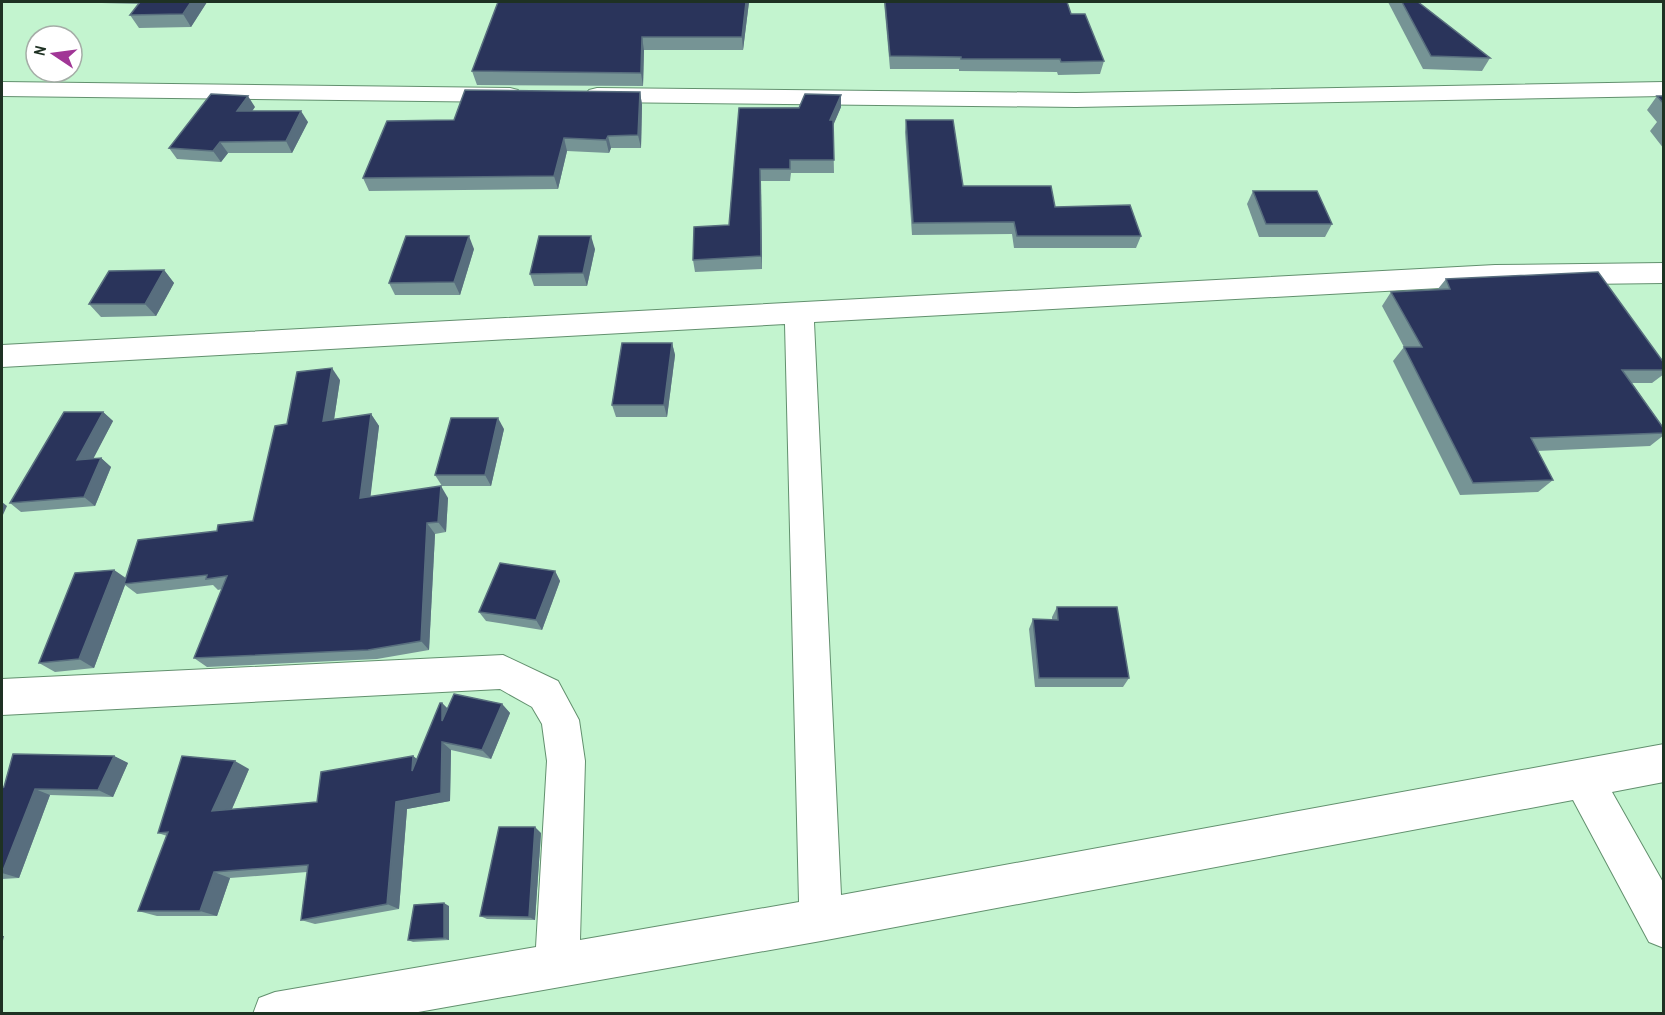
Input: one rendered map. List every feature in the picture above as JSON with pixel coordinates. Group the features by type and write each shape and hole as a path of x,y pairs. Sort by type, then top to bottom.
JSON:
{"street":[{"path":"574,95 1076,100 1664,88"},
{"path":"2,89 526,95"},
{"path":"2,356 799,315 1495,275 1664,273"},
{"path":"799,315 821,920"},
{"path":"2,697 503,672 545,694 560,720 566,761 557,965"},
{"path":"275,1014 821,920 1664,763"},
{"path":"1583,779 1664,927"}],"building":[{"path":"140,2 191,2 183,14 130,15"},
{"path":"498,2 746,2 742,37 642,37 641,73 472,71"},
{"path":"885,2 1067,2 1071,14 1085,14 1104,61 1061,62 1060,59 890,56"},
{"path":"1402,2 1418,2 1490,58 1431,56"},
{"path":"465,90 640,92 638,135 608,136 606,140 564,138 554,176 363,178 387,121 454,120"},
{"path":"211,94 248,96 237,111 301,111 286,141 220,142 213,151 169,148"},
{"path":"805,94 841,95 830,120 833,120 834,160 790,160 790,169 760,169 761,256 693,260 694,227 729,225 739,108 799,108"},
{"path":"1657,96 1664,96 1664,104"},
{"path":"906,120 953,120 963,186 1051,186 1055,207 1130,205 1141,236 1017,236 1014,222 913,223"},
{"path":"1253,191 1317,191 1332,224 1266,224"},
{"path":"406,236 469,236 454,282 389,283"},
{"path":"539,236 591,236 583,273 530,274"},
{"path":"164,270 145,304 89,304 109,271"},
{"path":"1598,272 1664,363 1664,370 1622,370 1664,429 1664,433 1531,438 1553,480 1473,483 1404,347 1422,347 1391,292 1450,289 1446,279"},
{"path":"622,343 672,343 664,405 612,405"},
{"path":"332,368 323,421 371,414 360,498 441,486 438,522 427,523 421,641 368,650 194,658 227,576 206,579 207,575 124,584 138,540 217,531 218,525 253,521 275,426 287,424 297,372"},
{"path":"64,412 103,412 77,460 101,458 84,497 10,503"},
{"path":"451,418 498,418 485,475 435,475"},
{"path":"500,563 555,571 536,620 479,612"},
{"path":"114,570 79,659 39,663 75,573"},
{"path":"1057,607 1117,607 1129,678 1039,678 1033,619 1058,620"},
{"path":"454,694 502,704 482,750 442,742 441,793 396,802 387,904 301,920 308,865 214,872 200,911 138,911 168,832 158,833 182,756 235,761 212,811 317,802 321,772 413,756 412,771 440,703 442,703 442,721"},
{"path":"13,754 114,756 98,790 35,789 2,873 2,788"},
{"path":"499,827 535,827 529,917 480,916"},
{"path":"444,903 444,938 408,940 414,905"}]}
